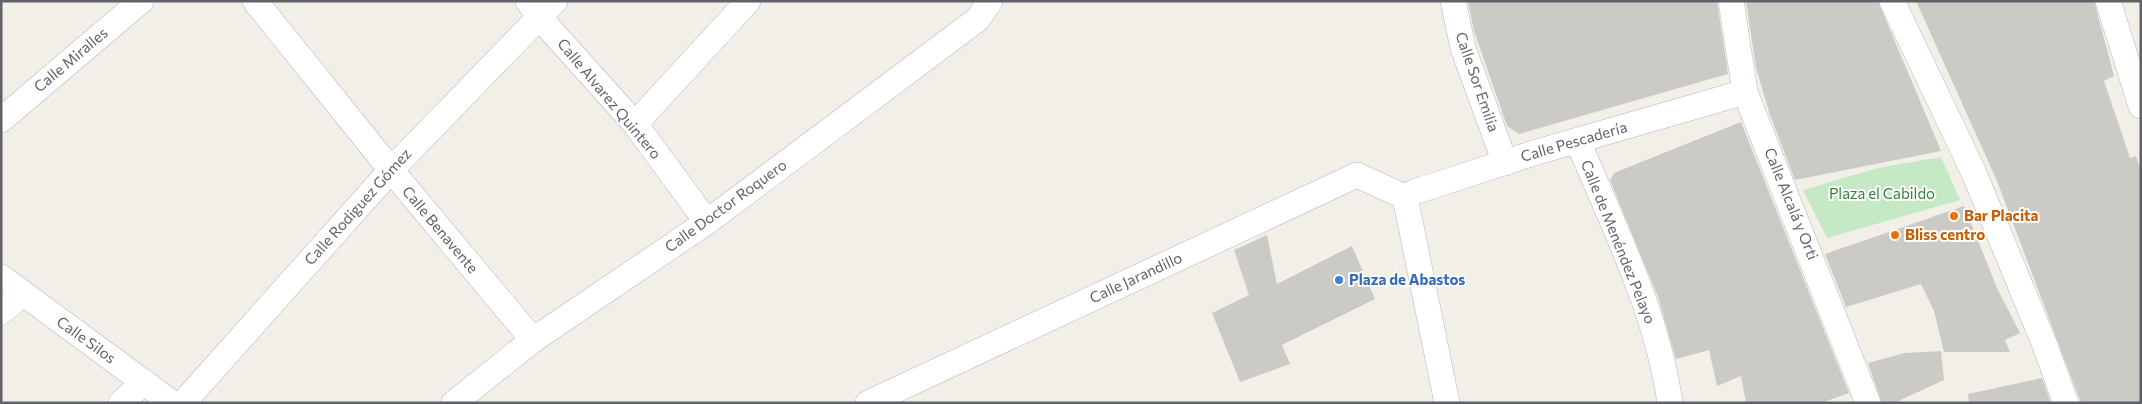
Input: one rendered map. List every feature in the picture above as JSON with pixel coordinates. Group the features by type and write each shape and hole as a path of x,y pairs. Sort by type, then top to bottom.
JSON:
{"street":[{"name":"Calle Miralles","path":"1,120 141,1"},
{"name":"Calle Benavente","path":"255,1 391,170 533,340"},
{"path":"635,124 748,1"},
{"name":"Calle Doctor Roquero","path":"454,403 533,340 707,222 978,19 990,1"},
{"name":"Calle Sor Emilia","path":"1453,1 1463,48 1505,163"},
{"name":"Calle Alcalá y Orti","path":"1731,1 1745,92 1868,403"},
{"path":"1892,1 1974,173 2044,343 2066,403"},
{"path":"2108,1 2141,106"},
{"name":"Calle Rodiguez Gómez","path":"183,403 391,170 541,7"},
{"name":"Calle Alvarez Quintero","path":"541,7 635,124 707,222"},
{"name":"Calle Pescadería","path":"1405,198 1417,191 1505,163 1745,92"},
{"name":"Calle de Menéndez Pelayo","path":"1578,141 1642,294 1665,366 1670,403"},
{"name":"Calle Jarandillo","path":"868,403 1356,175 1405,198"},
{"path":"1405,198 1447,403"},
{"name":"Calle Silos","path":"1,277 172,403"},
{"path":"1,312 23,294"},
{"path":"121,403 144,382"}],"green space":[{"name":"Plaza el Cabildo","path":"1941,157 1960,200 1827,238 1803,190 1878,168"}],"building":[{"path":"1468,1 1717,1 1728,74 1519,134 1507,126 1474,31"},
{"path":"1746,1 1878,1 1941,151 1795,180 1770,115 1756,68"},
{"path":"1916,1 2094,1 2114,76 2104,81 2130,158 2136,156 2141,171 2141,403 2081,403 1997,181"},
{"path":"1741,122 1849,393 1821,403 1746,403 1741,376 1717,386 1709,350 1676,359 1658,297 1610,180 1614,173"},
{"path":"1964,206 1997,288 2020,333 2005,340 2010,352 1944,352 1934,311 1921,284 1846,307 1825,254"},
{"path":"1267,235 1277,284 1352,246 1375,299 1282,345 1290,364 1240,382 1212,313 1249,295 1234,250"},
{"path":"1941,351 1944,380 1894,403 1882,403 1868,363 1905,353"},
{"path":"2042,378 2051,403 1969,403 1968,394"}],"place":[{"name":"Bar Placita","path":"1954,216"},
{"name":"Bliss centro","path":"1895,235"},
{"name":"Plaza de Abastos","path":"1339,280"}]}
